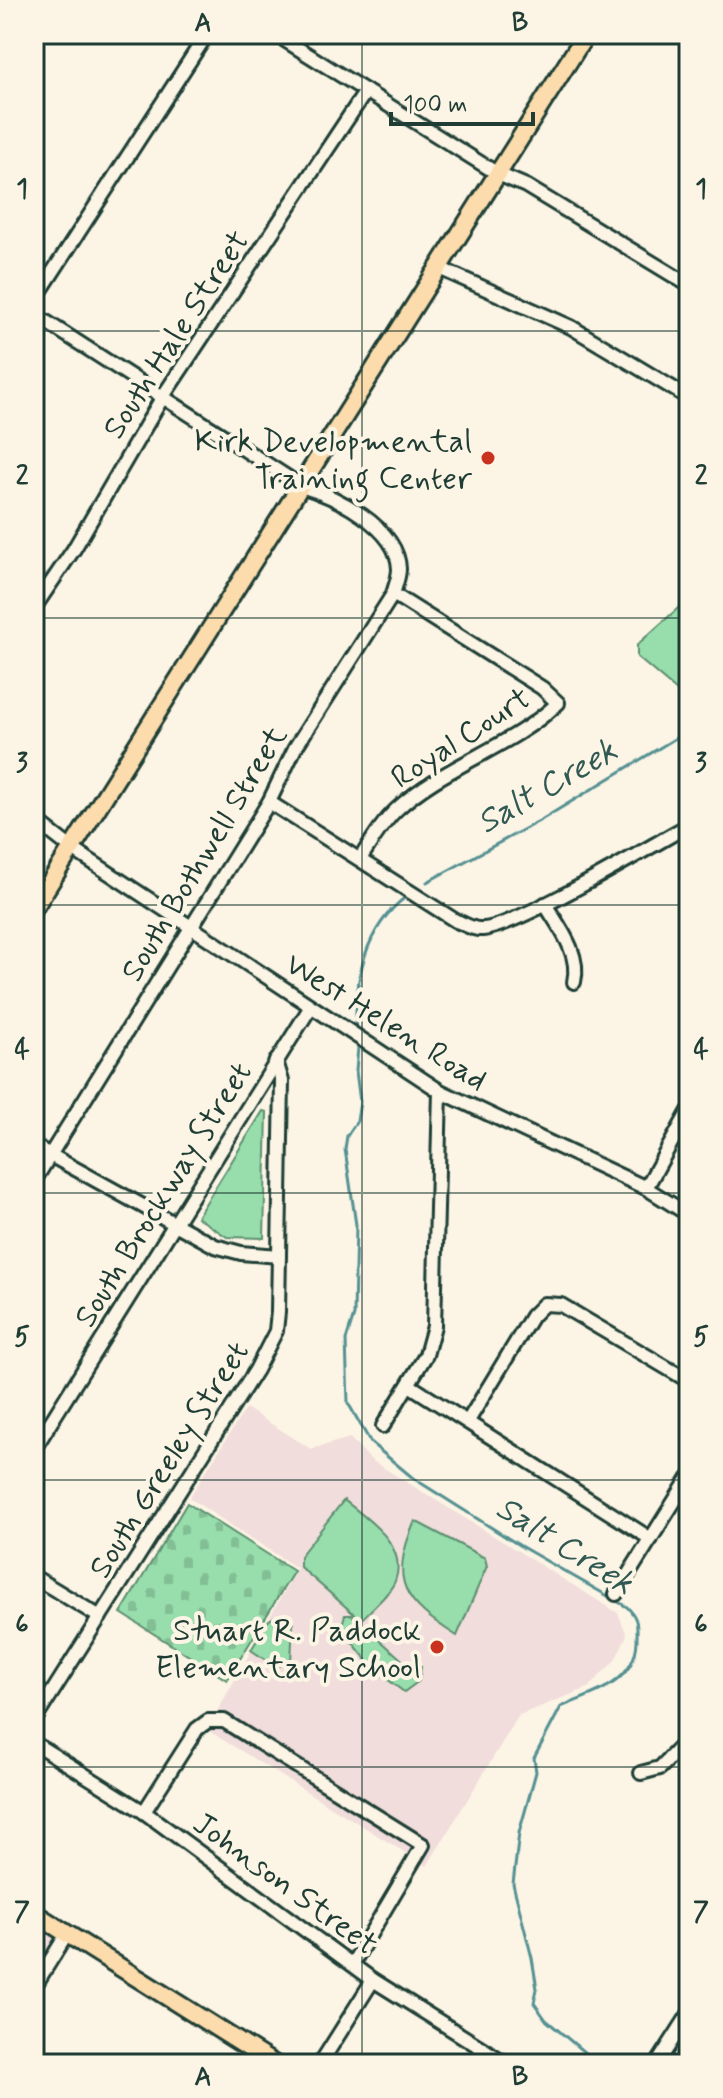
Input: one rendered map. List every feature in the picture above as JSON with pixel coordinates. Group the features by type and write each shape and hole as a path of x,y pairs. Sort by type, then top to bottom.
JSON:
{"main road":[{"path":"34,908 586,34"},
{"path":"34,1913 274,2064"}],"street":[{"path":"34,301 207,34"},
{"path":"275,34 498,174 526,186 689,285"},
{"name":"South Hale Street","path":"34,608 74,549 162,398 366,91"},
{"path":"439,268 571,327 689,398"},
{"path":"34,314 301,486"},
{"name":"South Bothwell Street","path":"34,1181 269,802 295,748 393,594 399,569 393,547 379,529 325,493 301,486"},
{"name":"Royal Court","path":"360,859 395,810 422,788 539,721 558,703 542,688 393,594"},
{"path":"269,802 456,921 480,930 507,923 545,904 689,825"},
{"name":"West Helen Road","path":"34,819 71,848 440,1091 646,1188 689,1215"},
{"path":"545,904 568,944 577,969 574,982"},
{"name":"South Brockway Street","path":"34,1449 310,1008"},
{"name":"South Greeley Street","path":"34,1721 269,1349 276,1331 282,1081 276,1061"},
{"path":"383,1426 426,1355 434,1326 440,1091"},
{"path":"646,1188 689,1111"},
{"path":"34,1146 227,1251 279,1256"},
{"path":"468,1421 532,1316 544,1304 561,1305 689,1381"},
{"path":"409,1385 651,1539"},
{"path":"616,1594 689,1478"},
{"path":"34,1577 100,1617"},
{"path":"144,1812 197,1729 208,1721 224,1721 423,1845 353,1963"},
{"path":"641,1773 660,1768 689,1738"},
{"name":"Johnson Street","path":"34,1743 144,1812 373,1980 507,2064"},
{"path":"34,1987 67,1934"},
{"path":"320,2064 373,1980"},
{"path":"657,2064 689,2014"}],"shaded area":[{"name":"Stuart R. Paddock Elementary School","path":"246,1408 311,1449 350,1438 371,1460 618,1613 627,1635 615,1660 588,1688 519,1715 427,1866 207,1730 297,1568 189,1498"},
{"path":"34,1913 67,1934 34,1987"}],"green space":[{"path":"686,601 689,689 683,696 637,657 637,645"},
{"path":"263,1111 267,1112 264,1238 227,1237 197,1217"},
{"path":"344,1500 383,1534 396,1556 398,1568 393,1586 361,1620 300,1567 300,1556"},
{"path":"187,1503 294,1571 227,1680 121,1613"},
{"path":"415,1521 485,1558 487,1566 457,1636 424,1612 406,1589 402,1576 403,1560"},
{"path":"281,1614 293,1622 291,1661 276,1667 251,1650 269,1620"},
{"path":"345,1615 352,1615 410,1667 421,1667 419,1681 404,1692 374,1669 341,1628"}],"waterway":[{"name":"Salt Creek","path":"427,882 541,820 689,730"},
{"name":"Salt Creek","path":"356,1029 357,992 365,956 381,923 407,896"},
{"name":"Salt Creek","path":"358,1047 356,1071 360,1102 357,1121 347,1136 345,1149 356,1225 354,1315 346,1340 348,1403 371,1443 413,1478 522,1547 627,1607 636,1623 637,1641 629,1667 610,1685 561,1707 534,1758 536,1772 519,1833 513,1884 532,1958 537,1989 534,2003 546,2020 598,2064"}],"place":[{"name":"Kirk Developmental Training Center","path":"488,458"},
{"name":"Stuart R. Paddock Elementary School","path":"437,1647"}]}
